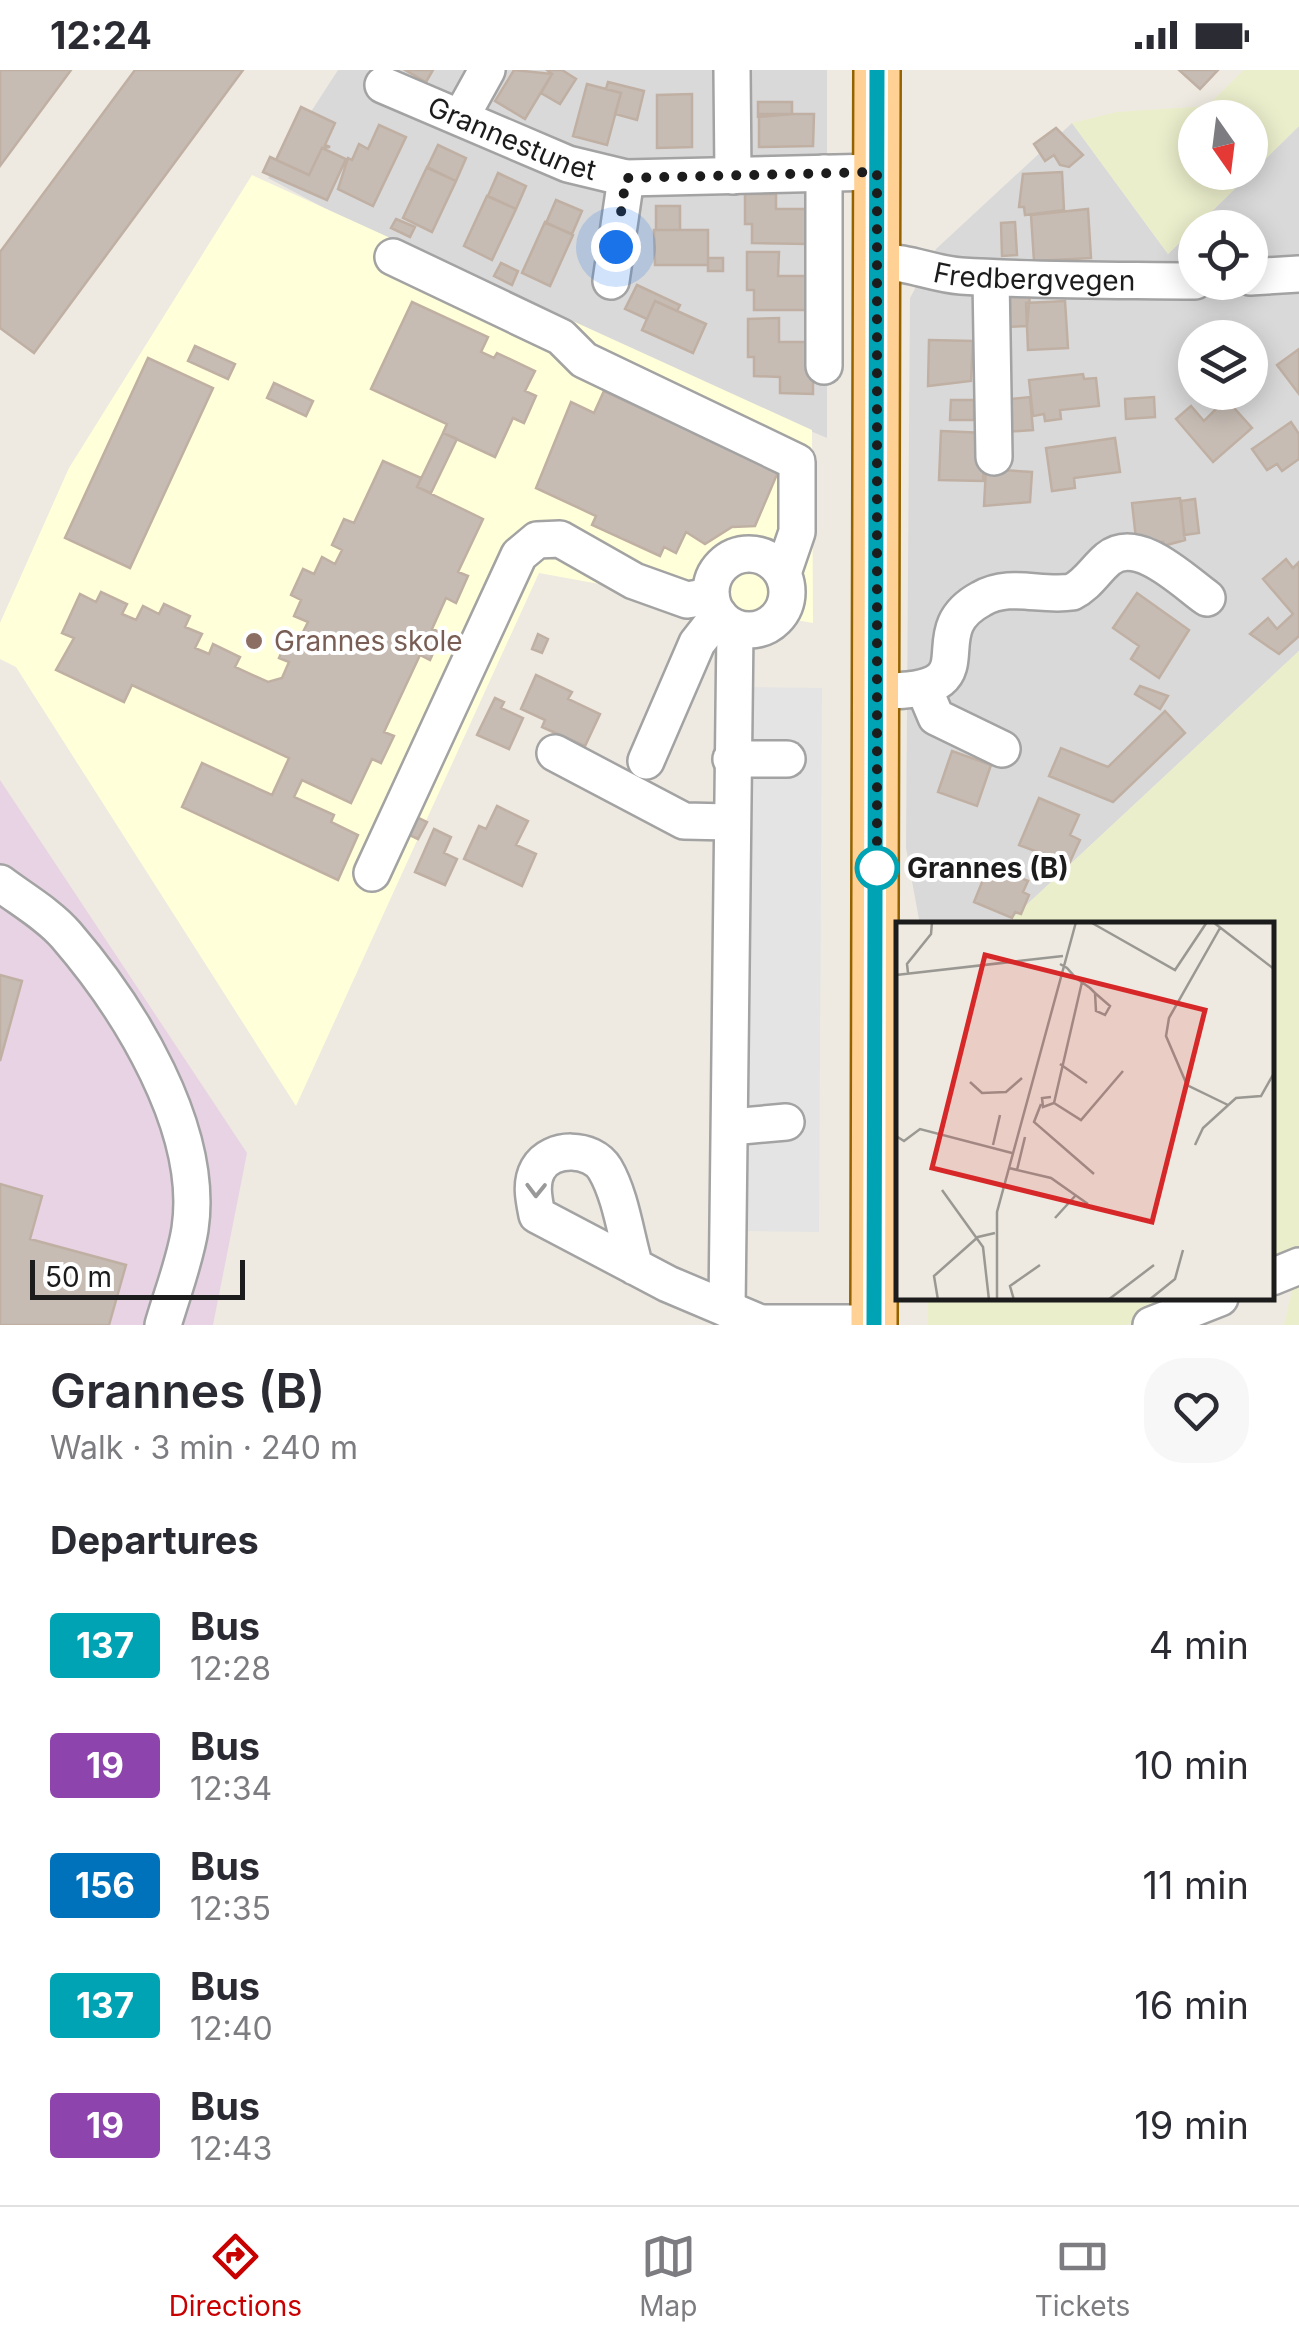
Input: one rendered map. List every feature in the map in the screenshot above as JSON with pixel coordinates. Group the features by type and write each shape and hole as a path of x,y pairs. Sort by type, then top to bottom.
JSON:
{"main road":[{"path":"874,1324 877,70"}],"street":[{"path":"461,117 487,70"},
{"path":"732,70 733,176"},
{"name":"Grannestunet","path":"383,84 568,164 626,178 877,172"},
{"path":"824,173 824,366"},
{"path":"611,281 626,178"},
{"path":"393,257 561,337 584,360 797,462 797,532 783,573"},
{"name":"Fredbergvegen","path":"878,262 911,262 940,274 992,278 1178,280"},
{"path":"1268,276 1299,274"},
{"path":"992,278 994,457"},
{"path":"372,873 519,555 537,540 560,540 634,580 722,613 754,630 772,623 784,609 788,591 783,573 768,558 748,553 728,559 714,575 722,613 731,758 727,1309"},
{"path":"877,691 925,691 937,685 947,672 960,618 976,601 993,592 1072,592 1110,557 1124,551 1145,556 1207,598"},
{"path":"646,761 697,643 722,613"},
{"path":"925,691 936,717 1002,749"},
{"path":"554,753 684,821 730,822"},
{"path":"731,758 787,759"},
{"path":"0,883 64,931 155,1069 180,1124 190,1175 190,1229 163,1325"},
{"path":"730,1127 786,1122"},
{"path":"1274,1276 1299,1266"},
{"path":"635,1267 764,1324 874,1324"},
{"path":"1151,1325 1215,1300"}],"shaded area":[{"path":"338,70 827,70 827,438 482,292 268,178"},
{"path":"1244,70 1299,70 1299,126 1268,156 1268,100 1213,100"},
{"path":"1178,108 1178,190 1234,190 1213,210 1178,210 1178,244 1168,254 1072,123 1117,112"},
{"path":"1072,123 1168,254 1178,244 1178,300 1268,300 1268,210 1213,210 1234,190 1268,190 1268,156 1299,126 1299,651 1008,922 919,922 906,848 910,298 936,249"},
{"name":"Grannes skole","path":"252,175 812,430 813,623 539,573 296,1106 16,667 0,659 0,623 69,468"},
{"path":"1299,651 1299,1325 1284,1325 1293,1287 1274,1270 1274,922 1008,922"},
{"path":"747,687 822,688 819,1232 744,1231"},
{"path":"0,780 247,1153 213,1325 0,1325"},
{"path":"928,1300 1191,1300 1126,1325 928,1325"}],"building":[{"path":"0,70 71,70 0,166"},
{"path":"135,70 243,70 34,353 0,328 0,252"},
{"path":"405,70 433,70 426,82"},
{"path":"514,70 552,74 525,119 495,101"},
{"path":"547,70 562,70 576,79 560,104 541,93 552,74"},
{"path":"1179,70 1218,70 1200,89"},
{"path":"608,82 644,91 637,120 615,114 621,93 606,89"},
{"path":"587,84 621,93 607,145 573,136"},
{"path":"692,94 692,147 657,148 657,95"},
{"path":"758,102 792,102 792,114 758,117"},
{"path":"301,107 335,123 325,145 330,147 322,148 309,175 276,160"},
{"path":"759,114 814,114 813,146 759,147"},
{"path":"379,125 406,137 373,206 338,189 348,158 352,160 359,144 368,149"},
{"path":"1056,128 1083,155 1069,167 1060,165 1054,155 1045,161 1034,144"},
{"path":"438,145 466,158 456,181 427,168"},
{"path":"322,148 346,159 327,200 263,172 270,157 309,175"},
{"path":"427,167 456,181 432,232 403,218"},
{"path":"1062,172 1064,210 1025,215 1024,207 1019,207 1023,174"},
{"path":"498,173 526,186 516,209 488,196"},
{"path":"745,194 776,194 776,209 806,209 806,244 752,243 752,224 745,224"},
{"path":"487,196 516,209 492,260 464,246"},
{"path":"556,200 582,211 572,234 546,223"},
{"path":"656,206 680,206 680,230 656,230"},
{"path":"1088,209 1091,258 1034,261 1031,215"},
{"path":"396,219 415,227 410,237 391,228"},
{"path":"545,222 573,235 550,286 522,273"},
{"path":"1015,222 1017,255 1002,256 1001,223"},
{"path":"654,230 708,230 708,265 655,265"},
{"path":"747,252 779,252 778,276 808,276 808,310 754,310 754,290 747,290"},
{"path":"708,258 723,258 723,271 708,271"},
{"path":"501,263 518,271 512,285 494,276"},
{"path":"637,285 680,305 677,311 655,301 647,319 625,309"},
{"path":"1030,294 1027,326 1004,327 1003,295"},
{"path":"655,301 706,324 693,353 642,330"},
{"path":"1065,301 1068,348 1028,350 1026,303"},
{"path":"412,302 488,337 481,352 494,358 497,353 535,371 525,391 536,396 524,423 513,418 495,457 443,433 447,424 371,389"},
{"path":"779,318 779,342 808,342 813,358 813,394 780,393 780,377 754,376 754,357 748,357 748,319"},
{"path":"929,340 973,341 971,381 928,386"},
{"path":"195,346 235,364 228,379 188,361"},
{"path":"1299,349 1299,394 1277,365"},
{"path":"148,358 213,388 130,568 65,538"},
{"path":"1083,374 1084,379 1096,378 1099,406 1060,410 1061,419 1045,421 1044,414 1033,416 1029,380"},
{"path":"274,383 313,401 306,416 267,398"},
{"path":"604,391 662,418 666,409 697,423 693,433 778,472 755,526 732,527 705,544 686,532 676,553 664,547 660,556 592,525 596,516 536,488 571,402 594,413"},
{"path":"1030,397 1033,430 1004,432 1001,400"},
{"path":"1154,397 1155,417 1126,419 1125,399"},
{"path":"951,400 974,400 974,420 950,420"},
{"path":"1186,410 1194,410 1204,421 1215,410 1236,410 1252,428 1213,462 1176,419"},
{"path":"1291,422 1299,434 1299,459 1282,471 1277,464 1267,470 1252,449"},
{"path":"941,431 985,433 983,481 939,480"},
{"path":"443,433 457,439 431,493 417,487"},
{"path":"1115,438 1120,472 1074,478 1075,488 1052,491 1046,448"},
{"path":"383,461 421,478 417,487 483,519 458,572 468,576 456,603 446,598 432,629 442,633 430,660 420,655 384,732 394,736 381,763 372,759 351,803 302,780 294,797 334,815 331,822 358,835 338,880 182,807 202,763 272,795 289,758 132,685 124,702 56,670 74,638 62,633 80,594 96,602 101,592 127,604 122,614 136,620 143,606 159,614 164,604 190,616 185,627 202,634 195,648 209,654 213,644 240,657 235,667 268,682 282,678 289,662 279,658 291,631 301,636 308,622 294,616 301,600 291,595 303,569 314,574 322,557 335,564 342,550 332,545 344,519 354,523"},
{"path":"986,469 1032,472 1030,502 984,506"},
{"path":"1180,498 1185,540 1163,546 1163,542 1146,544 1145,537 1136,539 1132,503"},
{"path":"1195,499 1199,533 1184,535 1181,501"},
{"path":"1286,559 1293,568 1299,562 1299,636 1279,654 1250,634 1268,618 1277,629 1293,614 1263,579"},
{"path":"1137,593 1189,630 1159,678 1131,659 1139,646 1113,628"},
{"path":"538,634 548,639 542,653 532,649"},
{"path":"536,675 572,692 568,699 600,714 585,746 542,727 545,720 521,709"},
{"path":"1140,686 1168,696 1160,709 1135,694"},
{"path":"495,698 504,702 501,708 523,718 509,749 477,735"},
{"path":"1165,711 1185,733 1113,802 1049,776 1061,748 1108,767"},
{"path":"952,751 991,765 977,806 938,792"},
{"path":"1039,798 1079,815 1070,835 1080,840 1069,864 1019,845"},
{"path":"497,806 528,821 516,845 536,854 522,886 464,859 479,826 486,829"},
{"path":"406,812 427,822 418,839 397,829"},
{"path":"434,829 451,837 444,853 457,859 445,885 415,872"},
{"path":"989,865 1028,881 1023,892 1029,895 1021,914 1015,912 1012,918 974,902"},
{"path":"0,975 22,981 0,1061"},
{"path":"0,1184 42,1196 30,1239 126,1265 109,1325 0,1325"}],"bus line":[{"name":"137","path":"874,1325 877,70"}],"place":[{"name":"Grannes skole","path":"254,641"},
{"name":"Grannes (B)","path":"877,868"}],"route":[{"path":"616,247 626,178 877,172 877,868"}]}
